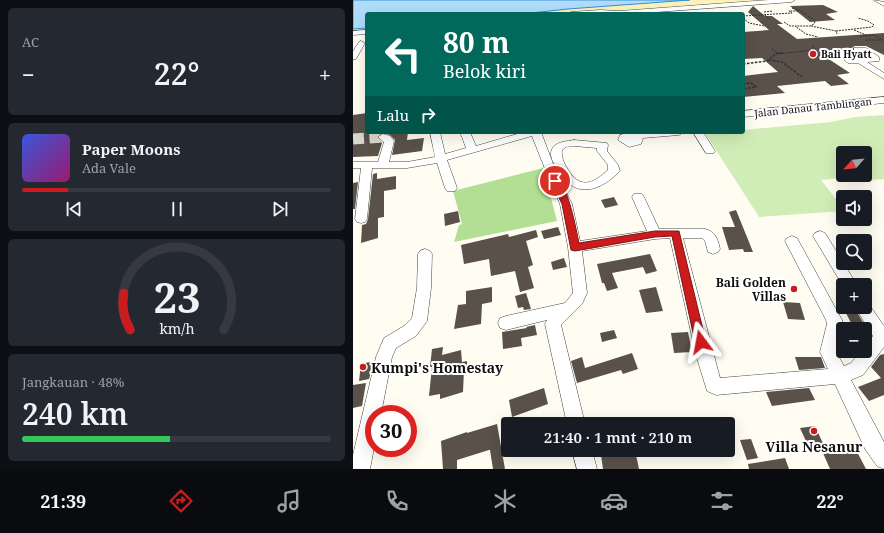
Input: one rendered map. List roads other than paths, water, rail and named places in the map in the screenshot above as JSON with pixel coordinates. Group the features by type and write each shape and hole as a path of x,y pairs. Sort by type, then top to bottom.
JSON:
{"street":[{"path":"632,12 792,0"},
{"path":"877,0 884,4"},
{"path":"353,33 365,32"},
{"path":"353,57 361,43"},
{"path":"843,51 838,52 849,60 863,61 877,59 863,50 857,50"},
{"path":"863,61 882,69"},
{"path":"863,61 884,77"},
{"name":"Jalan Danau Tamblingan","path":"745,114 884,100"},
{"path":"435,134 441,159 451,188"},
{"path":"466,134 472,149"},
{"path":"536,134 566,204 575,247 580,293 571,308 558,317 553,324 574,417"},
{"path":"603,145 603,154 615,168 607,179 592,186 583,186 575,184 565,176 555,154 557,149 563,145 574,143 603,145 607,142 624,142 629,144 635,143 638,140 633,134"},
{"path":"699,134 710,152"},
{"path":"353,165 415,164 441,159 472,149 506,135"},
{"path":"383,137 387,138 389,141 383,165"},
{"path":"361,219 367,165"},
{"path":"638,197 655,234"},
{"path":"675,233 704,355 713,385 716,387 839,376 857,369 883,336 868,314"},
{"path":"575,247 655,234 705,233 711,239 713,249"},
{"path":"820,236 846,278"},
{"path":"792,241 834,320 835,324 828,352 872,442 884,460"},
{"path":"360,469 359,450 384,357 390,343 410,331 419,321 424,288 425,254"},
{"path":"506,323 571,308"},
{"path":"584,457 587,469"}],"water":[{"path":"353,0 690,0 540,12 365,12 365,28 353,29"}],"tunnel":[{"path":"843,51 857,50"},
{"path":"353,139 383,137"}],"place":[{"name":"Bali Hyatt","path":"813,54"},
{"name":"Bali Golden Villas","path":"794,289"},
{"name":"Kumpi's Homestay","path":"363,367"},
{"name":"Villa Nesanur","path":"814,431"}]}
